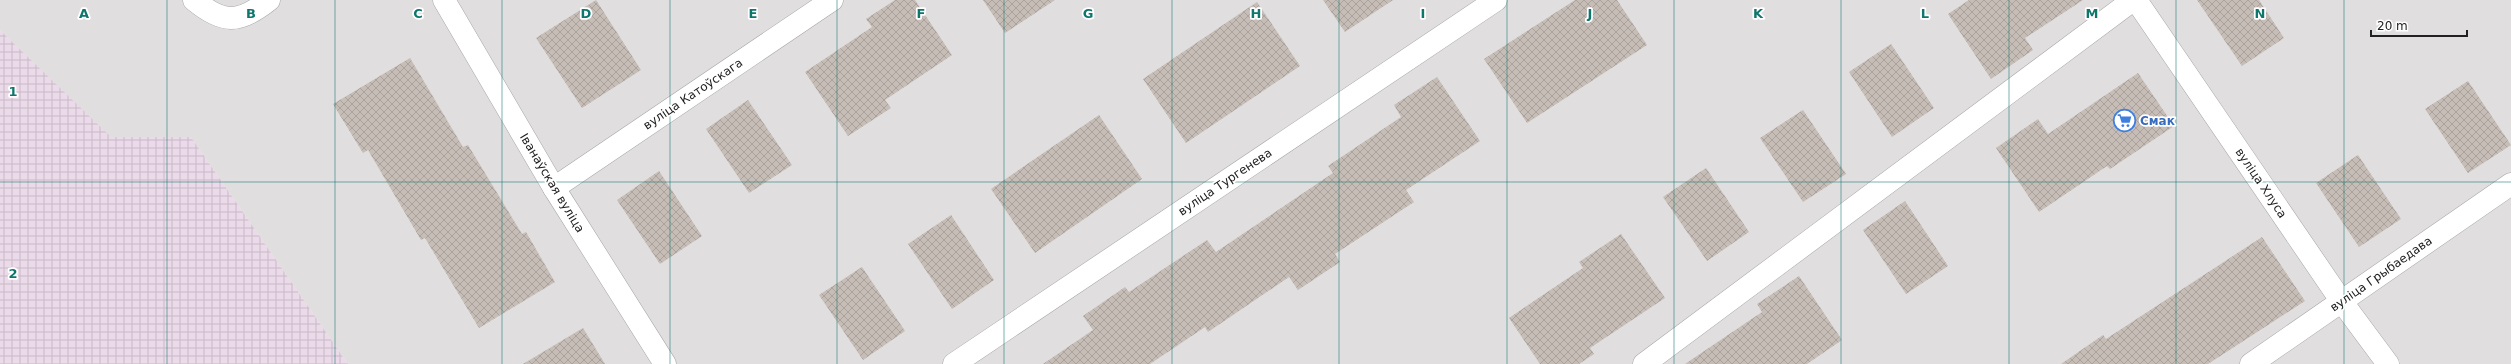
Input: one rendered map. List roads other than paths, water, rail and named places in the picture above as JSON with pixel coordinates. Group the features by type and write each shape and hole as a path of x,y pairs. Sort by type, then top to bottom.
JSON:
{"street":[{"path":"194,0 212,15 233,18 255,11 269,0"},
{"name":"Іванаўская вуліца","path":"444,0 554,188 665,364"},
{"name":"вуліца Катоўскага","path":"554,188 832,0"},
{"name":"вуліца Тургенева","path":"954,364 1496,0"},
{"path":"1644,364 2135,0"},
{"name":"вуліца Хлуса","path":"2135,0 2342,302 2388,364"},
{"name":"вуліца Грыбаедава","path":"2251,364 2511,184"}],"place":[{"name":"Смак","path":"2124,121"}]}
